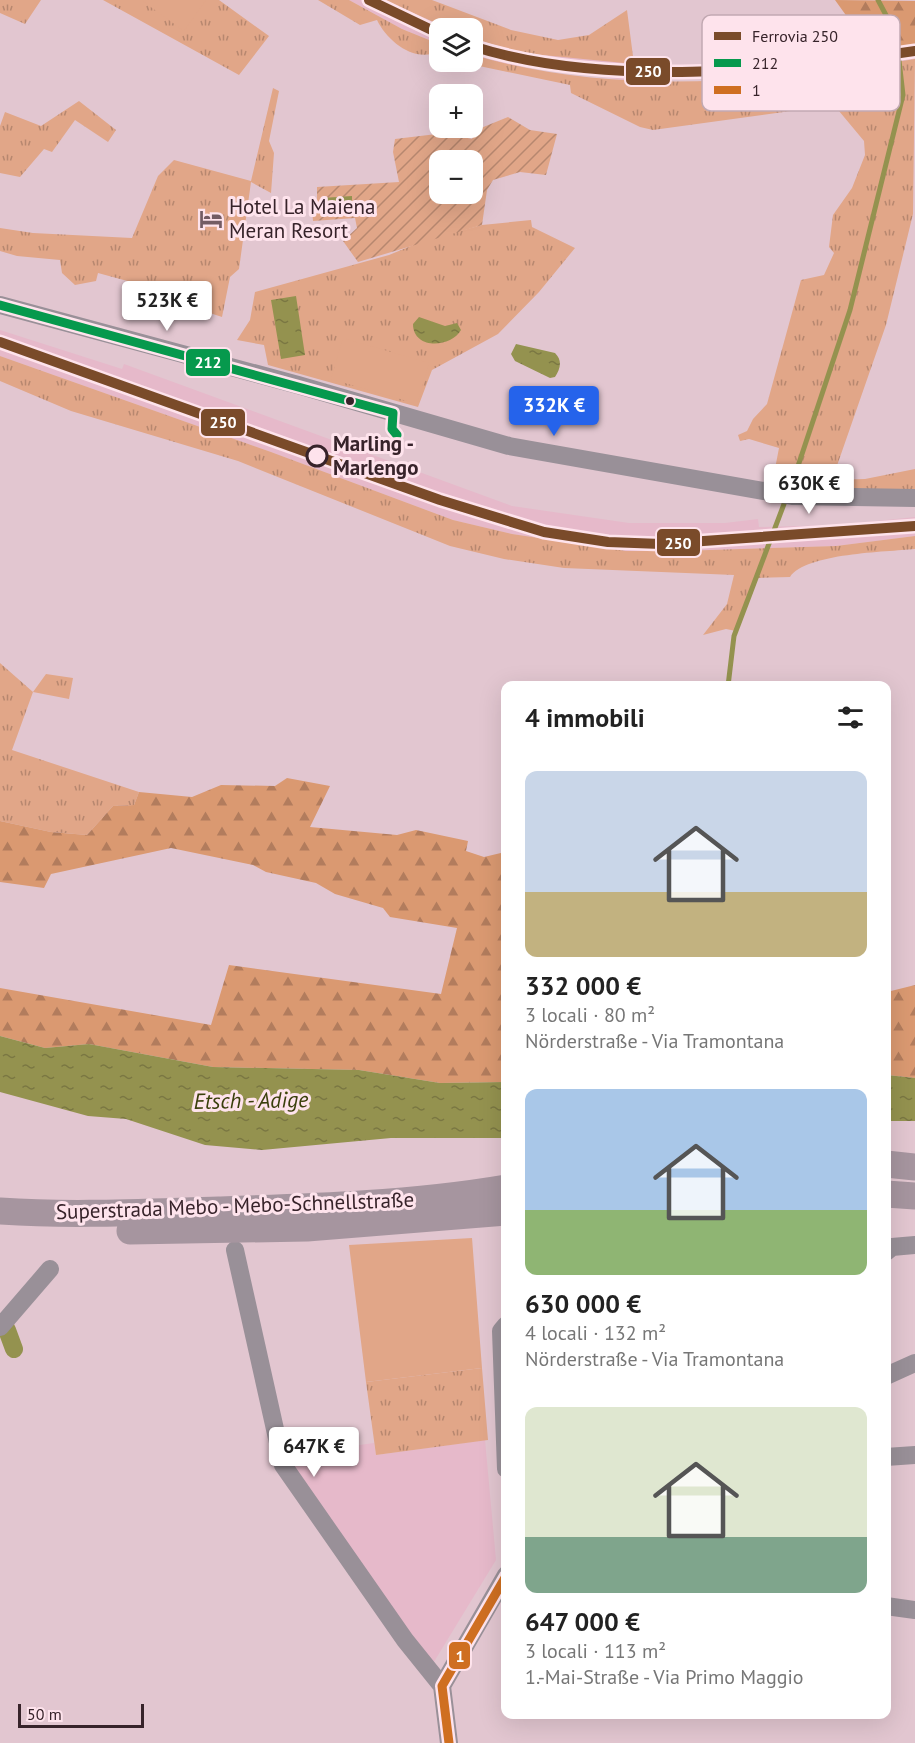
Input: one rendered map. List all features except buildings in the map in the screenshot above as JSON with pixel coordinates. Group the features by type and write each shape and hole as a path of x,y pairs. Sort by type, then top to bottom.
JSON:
{"highway":[{"path":"891,1165 915,1167"},
{"name":"Superstrada Mebo - Mebo-Schnellstraße","path":"0,1229 39,1223 308,1207 473,1194 501,1189"},
{"path":"891,1194 915,1196"},
{"name":"Superstrada Mebo - Mebo-Schnellstraße","path":"0,1211 39,1223 307,1228 499,1212"}],"street":[{"path":"0,305 298,385 509,446 784,495 915,498"},
{"path":"891,1248 915,1245"},
{"path":"235,1250 283,1465 405,1640 442,1686 449,1743"},
{"path":"0,1326 50,1269"},
{"path":"891,1374 915,1363"},
{"path":"891,1457 915,1455"},
{"path":"442,1686 499,1598"},
{"path":"891,1607 915,1610"}],"shaded area":[{"path":"349,0 384,0 429,20 429,40 402,29"},
{"path":"483,42 522,53 650,65 702,64 702,79 625,80 505,64 483,58"},
{"path":"915,44 915,59 900,61 900,47"},
{"path":"0,330 122,369 124,364 512,506 629,523 725,523 758,519 759,527 838,525 915,517 915,536 836,546 626,551 512,534 453,520 271,452 0,356"},
{"path":"485,1440 496,1560 429,1670 281,1456 374,1443 376,1455"}],"green space":[{"path":"0,0 41,0 25,24 0,13"},
{"path":"103,0 219,0 269,36 239,75"},
{"path":"141,0 206,0 184,31"},
{"path":"318,0 349,0 402,29 429,40 429,54 421,55 403,48 388,36 377,20 360,25"},
{"path":"384,0 432,0 479,18 429,18 429,20"},
{"path":"835,0 915,1 915,44 900,47 900,15 846,15"},
{"path":"627,10 634,64 522,53 483,42 483,19 511,30 558,40 589,35"},
{"path":"483,57 527,68 582,77 637,81 702,81 702,111 791,111 653,130 640,127 571,93 570,85 483,67"},
{"path":"915,59 913,214 886,325 832,480 865,479 915,469 915,490 862,491 798,488 773,479 779,448 749,439 740,441 738,435 747,431 753,419 767,404 801,280 824,275 834,253 829,247 833,215 852,188 865,155 864,141 839,111 900,111 900,61"},
{"path":"273,88 279,91 269,141 274,153 271,193 251,182 239,269 230,277 222,317 131,287 131,282 98,273 96,281 75,285 62,273 60,260 17,256 0,251 0,228 33,233 132,238 158,176 174,160 251,181"},
{"path":"79,101 116,130 108,142 75,120 52,152 44,149 20,177 0,173 0,126 5,112 41,126"},
{"path":"508,117 530,130 557,134 546,175 520,172 493,180 487,190 482,225 358,262 343,241 357,228 355,218 313,221 312,209 317,208 317,187 399,182 393,152 395,139 429,135 429,138 483,138 483,127"},
{"path":"531,220 532,227 575,248 539,292 498,334 432,370 418,407 268,365 264,345 237,340 250,320 255,292 389,255 423,241 482,225"},
{"path":"343,338 429,363 417,404 331,379"},
{"path":"0,356 271,452 453,520 512,534 626,551 836,546 915,536 915,549 829,558 799,569 790,577 757,578 736,631 726,629 703,635 727,604 734,575 564,568 504,559 450,546 238,461 71,411 0,381"},
{"path":"0,663 33,692 12,750 139,792 134,805 113,806 87,835 51,832 0,821"},
{"path":"46,674 73,678 69,699 33,692"},
{"path":"287,778 330,786 310,827 397,835 416,830 468,841 466,851 484,857 501,853 501,1082 440,1083 359,1070 213,1067 89,1044 45,1048 0,1036 0,988 211,1025 229,965 441,994 457,928 390,917 383,908 335,894 316,883 266,872 253,865 171,848 51,874 44,888 0,882 0,821 51,832 87,835 113,806 134,805 139,792 192,797 221,785 275,786"},
{"path":"915,985 915,1078 891,1075 891,991"},
{"path":"472,1238 482,1368 366,1382 349,1245"},
{"path":"482,1368 488,1440 376,1455 366,1382"}],"water":[{"path":"352,196 352,209 323,211 322,198"},
{"path":"296,296 305,355 281,359 271,300"},
{"path":"419,317 445,326 457,323 461,330 456,336 441,343 426,342 415,332 413,324"},
{"path":"516,344 555,353 560,365 555,377 550,378 515,361 511,354"},
{"name":"Etsch - Adige","path":"0,1036 45,1048 89,1044 213,1067 359,1070 440,1083 501,1082 501,1138 391,1138 262,1150 205,1145 126,1119 88,1116 0,1092"},
{"path":"891,1075 915,1078 915,1121 891,1121"}],"waterway":[{"path":"878,0 886,15"},
{"path":"900,69 903,95 900,107"},
{"path":"729,681 734,636 795,475 850,310 899,111"},
{"path":"7,1330 14,1349"}],"rail line":[{"name":"250","path":"369,0 429,29"},
{"name":"250","path":"483,49 523,59 578,67 634,71 702,71"},
{"name":"250","path":"900,53 915,51"},
{"name":"250","path":"0,342 440,500 544,532 608,542 661,544 915,526"}],"transit line":[{"name":"212","path":"0,305 393,413 392,429 397,435"},
{"name":"1","path":"449,1743 442,1686 501,1585"}],"place":[{"name":"Hotel La Maiena Meran Resort","path":"211,219"},
{"name":"Marling - Marlengo","path":"317,456"}]}
